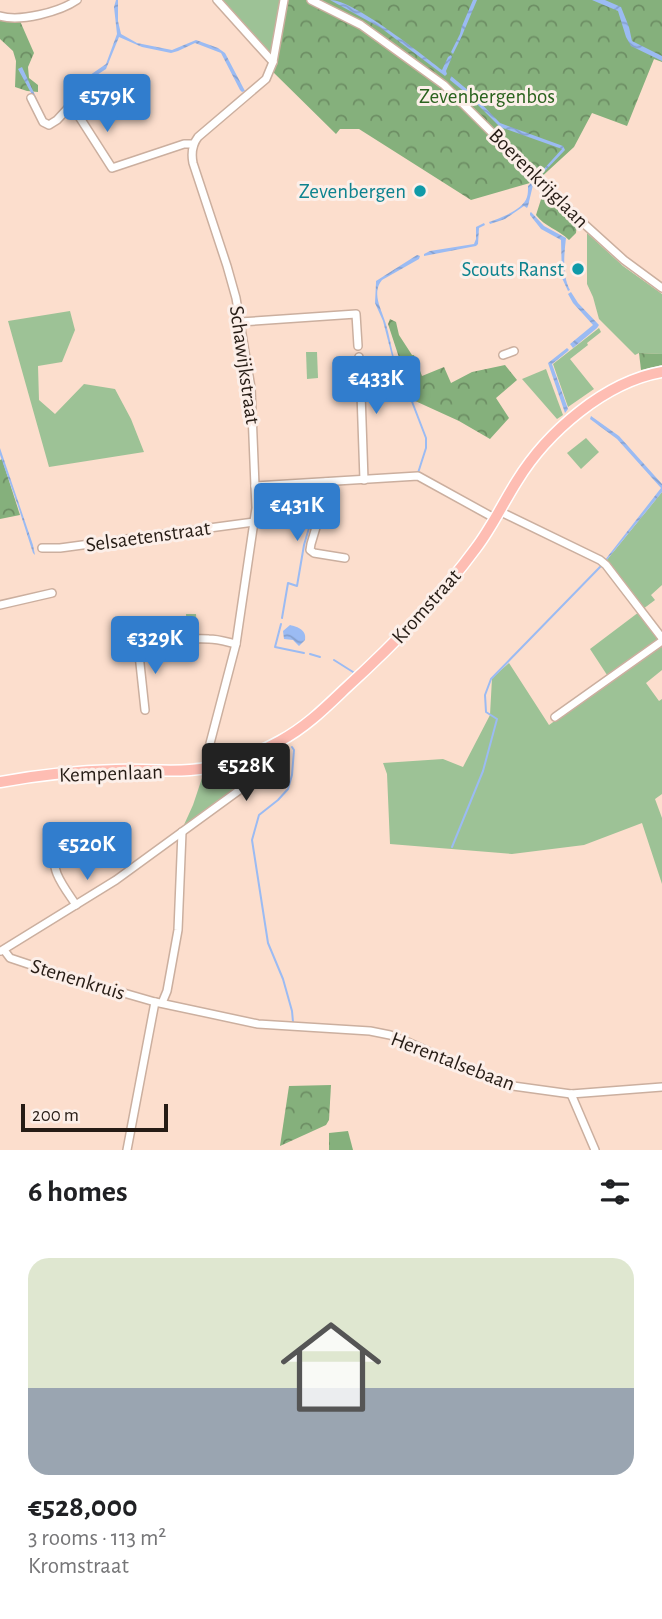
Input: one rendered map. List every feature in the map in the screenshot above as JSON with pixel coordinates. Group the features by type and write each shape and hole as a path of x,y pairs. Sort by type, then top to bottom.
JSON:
{"main road":[{"name":"Kromstraat","path":"262,750 308,723 397,638 478,546 530,461 546,442 603,396 622,385 662,372"},
{"name":"Kempenlaan","path":"0,782 68,773 189,770 210,767 262,750"}],"street":[{"path":"0,16 20,18 60,9 77,0"},
{"path":"217,0 273,62"},
{"path":"31,98 43,122 49,125 70,106 73,107 113,168 184,144 193,144 266,79 273,62 284,0"},
{"name":"Boerenkrijglaan","path":"311,0 360,25 444,85 582,222 624,260 662,288"},
{"name":"Schawijkstraat","path":"193,144 193,163 227,266 240,322 253,410 256,508 236,644 208,751 210,767"},
{"path":"240,322 356,314 358,346"},
{"path":"503,355 514,351"},
{"path":"359,357 364,480"},
{"path":"255,486 418,477 600,560 662,640 555,717"},
{"path":"326,482 326,497 310,550 345,558"},
{"name":"Selsaetenstraat","path":"42,548 60,548 254,522"},
{"path":"0,605 52,593"},
{"path":"116,646 184,639 211,639 236,644"},
{"path":"138,645 145,710"},
{"path":"2,951 116,880 245,786 264,766 262,750"},
{"path":"127,1150 159,1002 167,991 178,930 182,832"},
{"path":"76,905 57,874 55,855 58,852 103,846"},
{"name":"Stenenkruis","path":"2,951 10,958 28,964 159,1002"},
{"name":"Herentalsebaan","path":"159,1002 258,1024 380,1033 410,1043 485,1077 538,1091 571,1094 662,1087"},
{"path":"571,1094 594,1150"}],"green space":[{"path":"219,0 281,0 271,52 267,52"},
{"name":"Zevenbergenbos","path":"287,0 662,0 662,62 654,59 627,126 592,113 574,147 537,181 471,200 359,129 340,129 336,134 272,71"},
{"path":"0,21 20,21 34,53 28,67 29,78 38,85 38,92 15,87 16,61 13,51 0,39"},
{"path":"544,190 577,223 576,233 569,240 536,215"},
{"path":"587,233 623,266 662,294 662,354 635,355 599,319 587,284"},
{"path":"70,311 75,330 62,362 38,366 39,400 55,414 84,384 115,389 144,452 49,467 8,321"},
{"path":"390,319 396,322 399,335 414,355 422,376 444,367 451,383 472,372 505,365 517,380 496,398 509,418 490,439 413,400 388,324"},
{"path":"599,328 601,332 570,359 594,389 568,407 553,364"},
{"path":"306,352 317,352 318,378 307,379"},
{"path":"639,353 662,354 662,365 641,370"},
{"path":"546,369 563,415 557,419 522,379"},
{"path":"586,438 599,452 581,469 567,453"},
{"path":"2,459 20,515 0,519 0,460"},
{"path":"662,492 662,585 651,595 655,600 643,609 606,561"},
{"path":"639,612 662,641 662,670 646,683 659,701 662,699 662,794 655,799 662,818 662,884 642,823 584,845 512,854 390,844 387,774 383,763 443,759 463,767 490,715 492,678 509,663 549,725 611,681 590,649"},
{"path":"186,614 196,614 197,633 187,633"},
{"path":"260,758 259,769 246,782 183,827 203,775 235,768"},
{"path":"331,1085 329,1120 326,1125 280,1146 289,1086"},
{"path":"348,1131 353,1150 329,1150 329,1133"}],"water":[{"path":"116,0 121,34 137,43 172,50 196,40 218,48 225,53 245,91 240,90 221,53 195,43 171,53 142,47 119,37 106,69 71,92 65,109 48,124 18,69 22,67 48,122 63,107 67,91 106,64 117,34 114,7"},
{"path":"330,0 341,2 370,18 442,70 451,55 447,74 445,76 381,28"},
{"path":"473,0 477,0 453,54 451,52"},
{"path":"592,0 605,0 621,7 632,41 662,56 662,61 631,46 618,11"},
{"path":"451,76 500,123 563,146 565,150 543,173 562,149 500,127 450,80"},
{"path":"531,183 533,185 527,208 524,206 505,219 490,224 489,222 511,213 525,202"},
{"path":"531,212 544,226 566,238 564,265 570,290 568,291 562,278 561,240 541,229 530,215"},
{"path":"484,223 485,225 479,228 476,246 424,256 430,251 474,244 476,227"},
{"path":"417,255 420,256 419,259 382,280 377,291 395,361 406,387 395,368 383,321 375,303 376,281"},
{"path":"571,292 599,325 573,348 570,344 593,325 573,303 568,294"},
{"path":"567,348 569,350 552,364 568,409 565,413 548,363"},
{"path":"591,416 619,436 662,484 662,492 606,561 661,488 617,439 590,419"},
{"path":"0,448 33,545 35,555 0,455"},
{"path":"290,625 305,634 305,640 299,646 293,640 284,639 283,631"}],"waterway":[{"path":"406,386 426,438 426,448 418,473"},
{"path":"282,618 288,583 297,586 304,545 320,491"},
{"path":"452,847 483,771 497,719 486,712 485,695 491,679 601,566"},
{"path":"281,624 275,647 304,653"},
{"path":"310,654 320,657"},
{"path":"334,660 353,672"},
{"path":"292,747 292,775 288,789 259,815 252,840 268,943 283,979 293,1022"}],"place":[{"name":"Zevenbergen","path":"420,191"},
{"name":"Scouts Ranst","path":"578,269"}]}
